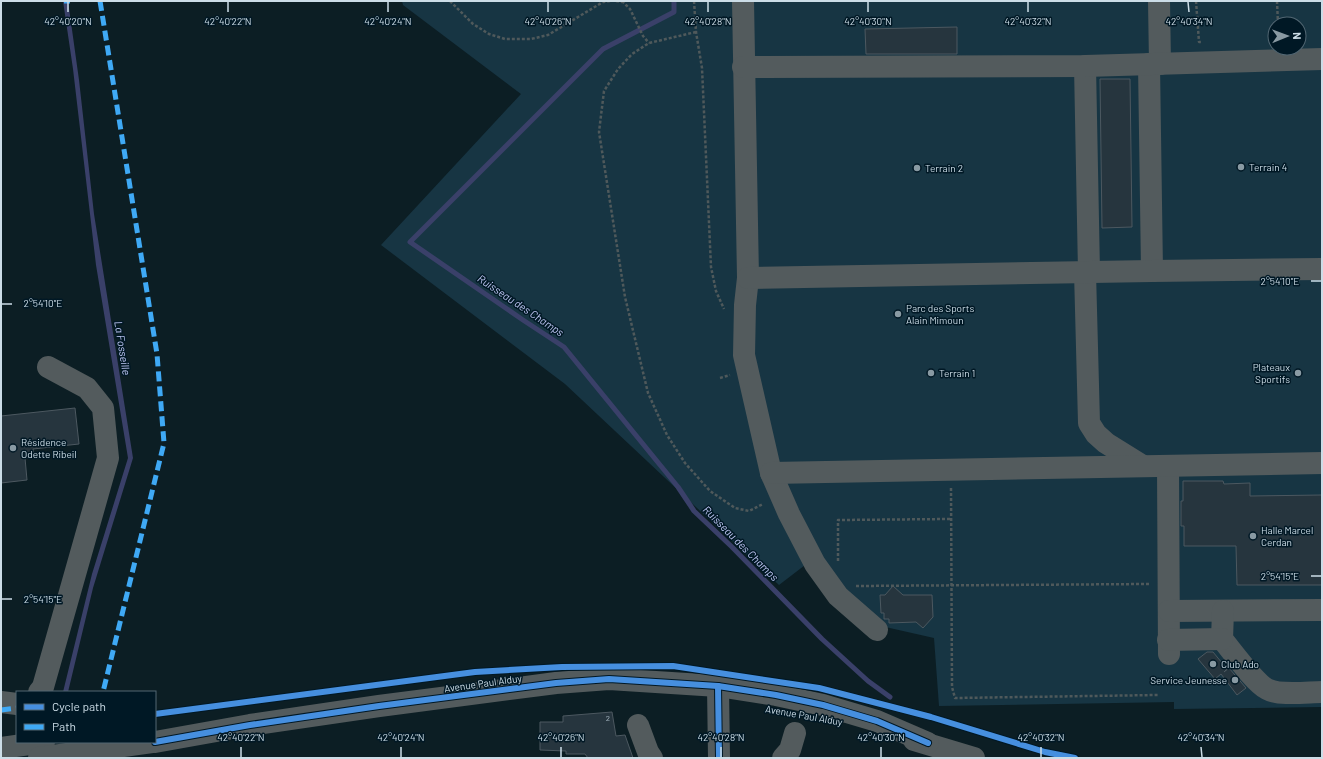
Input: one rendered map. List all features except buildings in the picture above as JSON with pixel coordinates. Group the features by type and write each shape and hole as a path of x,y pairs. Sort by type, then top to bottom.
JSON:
{"street":[{"path":"743,1 748,278 745,305 744,355 771,473 789,514 820,570 838,596 877,630"},
{"path":"1152,270 1155,64 1159,1"},
{"path":"743,67 1085,66 1322,59"},
{"path":"1085,66 1089,423 1096,434 1106,443 1144,466"},
{"path":"748,278 1152,270 1322,269"},
{"path":"40,691 43,687 108,458 103,408 87,388 48,367"},
{"path":"771,473 1322,463"},
{"path":"1168,466 1169,647 1222,639"},
{"path":"1169,611 1322,610"},
{"path":"1223,611 1222,639 1260,685 1268,690 1281,692 1322,692"},
{"name":"Avenue Paul Alduy","path":"156,742 250,725 379,706 556,683 609,679 719,693 776,695 822,705 877,721 928,743 974,758"},
{"path":"718,758 719,693"},
{"path":"1,702 16,704"},
{"name":"Avenue Paul Alduy","path":"156,727 250,725"},
{"path":"638,725 648,752 652,758"},
{"path":"783,758 790,750 795,733"},
{"name":"Avenue Paul Alduy","path":"32,749 137,743"}],"path":[{"path":"450,1 473,24 489,34 504,39 531,39 548,35 603,2 610,1"},
{"path":"616,1 623,2 630,9 643,36 649,44"},
{"path":"694,1 696,32 702,68 711,267 716,291 726,312"},
{"path":"1196,1 1199,42 1206,42"},
{"path":"1277,1 1278,16"},
{"path":"696,32 649,44 632,54 618,69 604,91 599,132 625,297 648,393 666,435 685,464 710,491 735,508 748,511 762,505 770,494 771,473"},
{"path":"950,470 952,687 955,698 1158,695"},
{"path":"838,564 838,520 951,519"},
{"path":"853,586 1169,584"}],"shaded area":[{"name":"Parc des Sports Alain Mimoun","path":"402,1 1322,1 1322,707 1174,709 1174,702 939,706 934,638 881,626 809,562 779,585 565,384 381,245 521,94 403,5"}],"water":[{"path":"63,1 68,1 79,80 94,214 133,458 93,588 68,691 63,691 92,574 128,458 96,265 73,69"}],"waterway":[{"name":"Ruisseau des Champs","path":"674,1 674,12 603,49 410,242 564,347 678,487 694,511 732,547 822,639 868,681 890,697"}],"marked path":[{"path":"64,1 70,1"},
{"path":"100,1 157,354 164,443 103,691"},
{"path":"1,710 16,708"}],"cycle path":[{"path":"156,714 475,672 562,667 673,666 819,688 931,717 1045,752 1075,758"},
{"path":"156,742 250,725 379,706 556,683 609,679 718,686 776,695 823,705 877,721 928,743"},
{"path":"718,686 719,758"}],"place":[{"name":"Terrain 4","path":"1241,167"},
{"name":"Terrain 2","path":"917,168"},
{"name":"Parc des Sports Alain Mimoun","path":"898,314"},
{"name":"Terrain 1","path":"931,373"},
{"name":"Plateaux Sportifs","path":"1298,373"},
{"name":"Résidence Odette Ribeil","path":"13,448"},
{"name":"Halle Marcel Cerdan","path":"1253,536"},
{"name":"Club Ado","path":"1213,664"},
{"name":"Service Jeunesse","path":"1235,680"}],"water label":[{"name":"La Fosseille","path":"123,348"}]}
